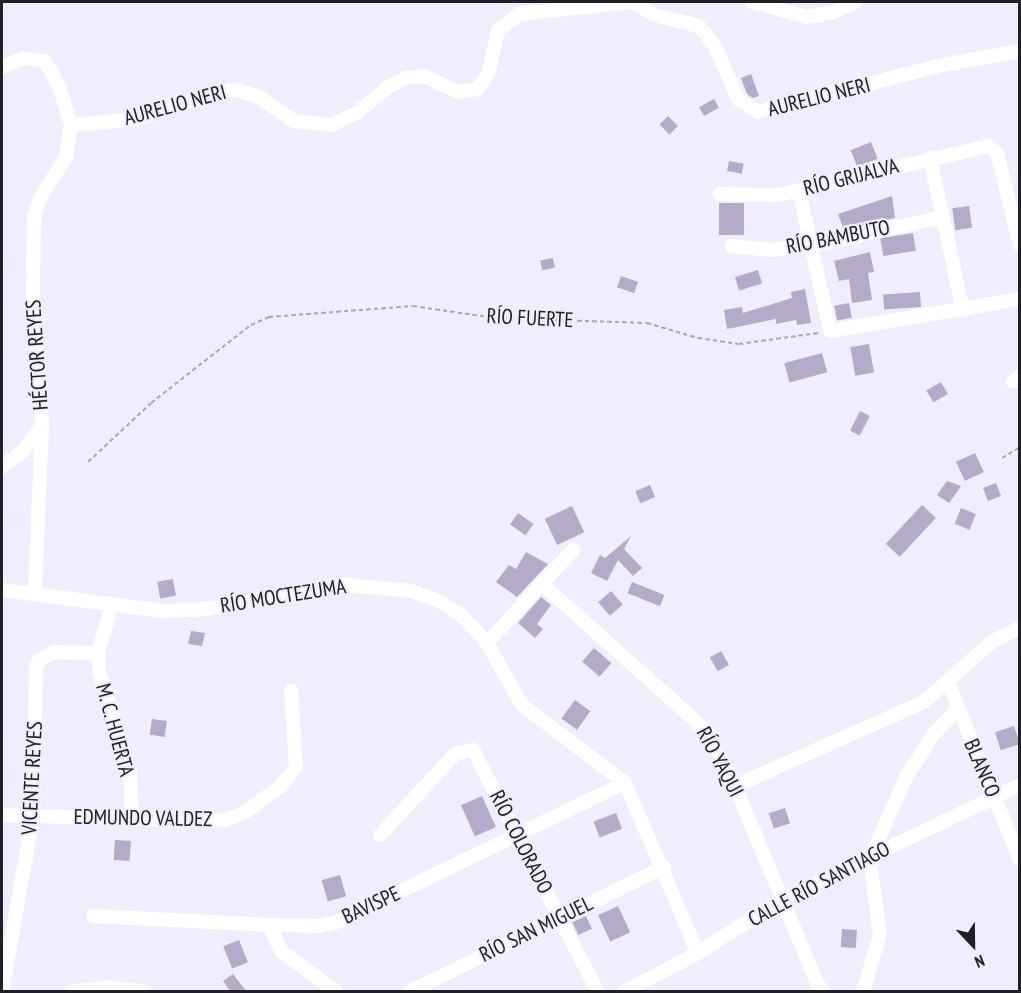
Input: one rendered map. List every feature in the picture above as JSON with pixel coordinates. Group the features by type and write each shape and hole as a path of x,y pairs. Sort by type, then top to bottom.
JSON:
{"street":[{"name":"AURELIO NERI","path":"71,126 137,119 220,91 247,91 294,121 319,127 344,121 371,103 388,87 415,76 432,78 459,92 478,89 489,72 498,30 519,14 632,2 654,15 699,26 715,46 738,99 758,112 943,65 1020,51"},
{"path":"752,2 807,17 834,12 855,2"},
{"path":"2,67 23,58 45,61 59,86 71,126"},
{"name":"HÉCTOR REYES","path":"35,593 42,425 33,292 34,216 66,158 71,126"},
{"name":"RÍO GRIJALVA","path":"720,194 759,196 799,191 981,146 997,153 1020,245"},
{"path":"930,158 963,310"},
{"path":"799,191 830,331 1020,299"},
{"name":"RÍO BAMBUTO","path":"732,246 771,250 812,246 943,217"},
{"path":"2,467 22,452 42,425"},
{"path":"487,643 573,550"},
{"name":"RÍO MOCTEZUMA","path":"2,590 164,611 207,609 337,584 376,585 411,591 441,602 463,617 487,643 522,705 625,783 664,867 698,953"},
{"name":"RÍO YAQUI","path":"543,585 708,732 735,786 780,900 818,985 824,992"},
{"name":"M. C. HUERTA","path":"112,606 98,653 102,687 130,773 132,820"},
{"path":"735,786 924,702 993,641 1020,628"},
{"name":"VICENTE REYES","path":"2,992 33,816 39,660 54,652 98,653"},
{"name":"BLANCO","path":"948,682 1020,860"},
{"name":"EDMUNDO VALDEZ","path":"2,815 132,820 224,820 244,813 282,786 296,767 291,690"},
{"path":"863,992 880,934 871,855 906,777 934,734 957,709"},
{"name":"RÍO COLORADO","path":"380,835 456,753 468,749 478,756 598,992"},
{"name":"BAVISPE","path":"93,916 269,925 319,926 336,922 625,783"},
{"name":"CALLE RÍO SANTIAGO","path":"624,992 698,953 780,900 1020,785"},
{"name":"RÍO SAN MIGUEL","path":"409,992 664,867"},
{"path":"269,925 281,951 337,992"},
{"path":"72,992 109,987 144,992"}],"path":[{"name":"RÍO FUERTE","path":"88,462 152,403 251,325 269,317 413,306 495,318 647,323 698,338 739,344 830,331"},
{"path":"1002,458 1020,447"}],"building":[{"path":"751,74 759,96 753,98 747,94 741,78"},
{"path":"714,99 719,108 704,116 699,107"},
{"path":"668,116 678,126 669,134 660,124"},
{"path":"871,142 878,159 857,167 851,150"},
{"path":"729,161 744,164 742,174 727,171"},
{"path":"892,196 895,218 844,230 838,214"},
{"path":"719,203 744,203 744,235 719,235"},
{"path":"969,206 972,228 955,230 952,208"},
{"path":"913,233 916,251 883,256 880,238"},
{"path":"870,252 874,272 868,273 872,300 852,303 849,279 839,281 834,261"},
{"path":"553,258 555,268 542,270 540,260"},
{"path":"758,270 762,283 739,290 735,277"},
{"path":"621,276 638,282 634,293 617,287"},
{"path":"805,289 811,323 797,325 796,320 776,324 776,319 727,329 724,310 742,307 743,313 792,298 791,292"},
{"path":"920,292 921,307 884,310 883,295"},
{"path":"849,303 852,318 837,321 834,306"},
{"path":"869,344 874,373 855,376 850,347"},
{"path":"822,353 827,372 790,382 784,363"},
{"path":"941,382 948,394 933,403 926,391"},
{"path":"860,411 870,416 860,436 850,431"},
{"path":"975,453 984,472 965,481 956,462"},
{"path":"947,481 961,486 949,503 937,495"},
{"path":"996,483 1001,496 988,501 983,488"},
{"path":"650,485 655,497 640,503 635,491"},
{"path":"922,505 936,518 900,557 886,544"},
{"path":"572,506 584,532 557,545 545,519"},
{"path":"961,508 976,514 969,530 955,524"},
{"path":"518,513 534,524 526,535 510,524"},
{"path":"631,536 624,549 642,568 633,576 618,560 607,581 591,573 600,555 605,558"},
{"path":"526,552 548,564 517,597 496,582 509,565 516,569"},
{"path":"173,579 176,596 160,599 157,582"},
{"path":"632,582 664,595 660,606 628,593"},
{"path":"611,591 623,605 610,616 598,602"},
{"path":"541,597 551,605 537,624 543,629 535,638 518,623"},
{"path":"191,631 205,633 202,646 188,644"},
{"path":"594,648 611,663 600,677 582,662"},
{"path":"721,651 729,665 718,671 710,658"},
{"path":"575,700 590,711 577,730 561,719"},
{"path":"152,719 167,721 165,737 150,735"},
{"path":"1014,726 1020,744 1001,750 995,732"},
{"path":"482,796 496,827 475,836 461,805"},
{"path":"785,808 790,823 774,828 769,813"},
{"path":"616,813 622,829 600,837 594,822"},
{"path":"115,840 131,841 130,861 114,860"},
{"path":"340,875 346,896 328,901 322,880"},
{"path":"618,906 630,932 610,942 598,915"},
{"path":"586,916 592,929 578,935 572,922"},
{"path":"842,929 857,930 856,948 841,947"},
{"path":"239,940 248,962 232,969 223,946"},
{"path":"233,974 247,992 231,992 223,981"}]}
